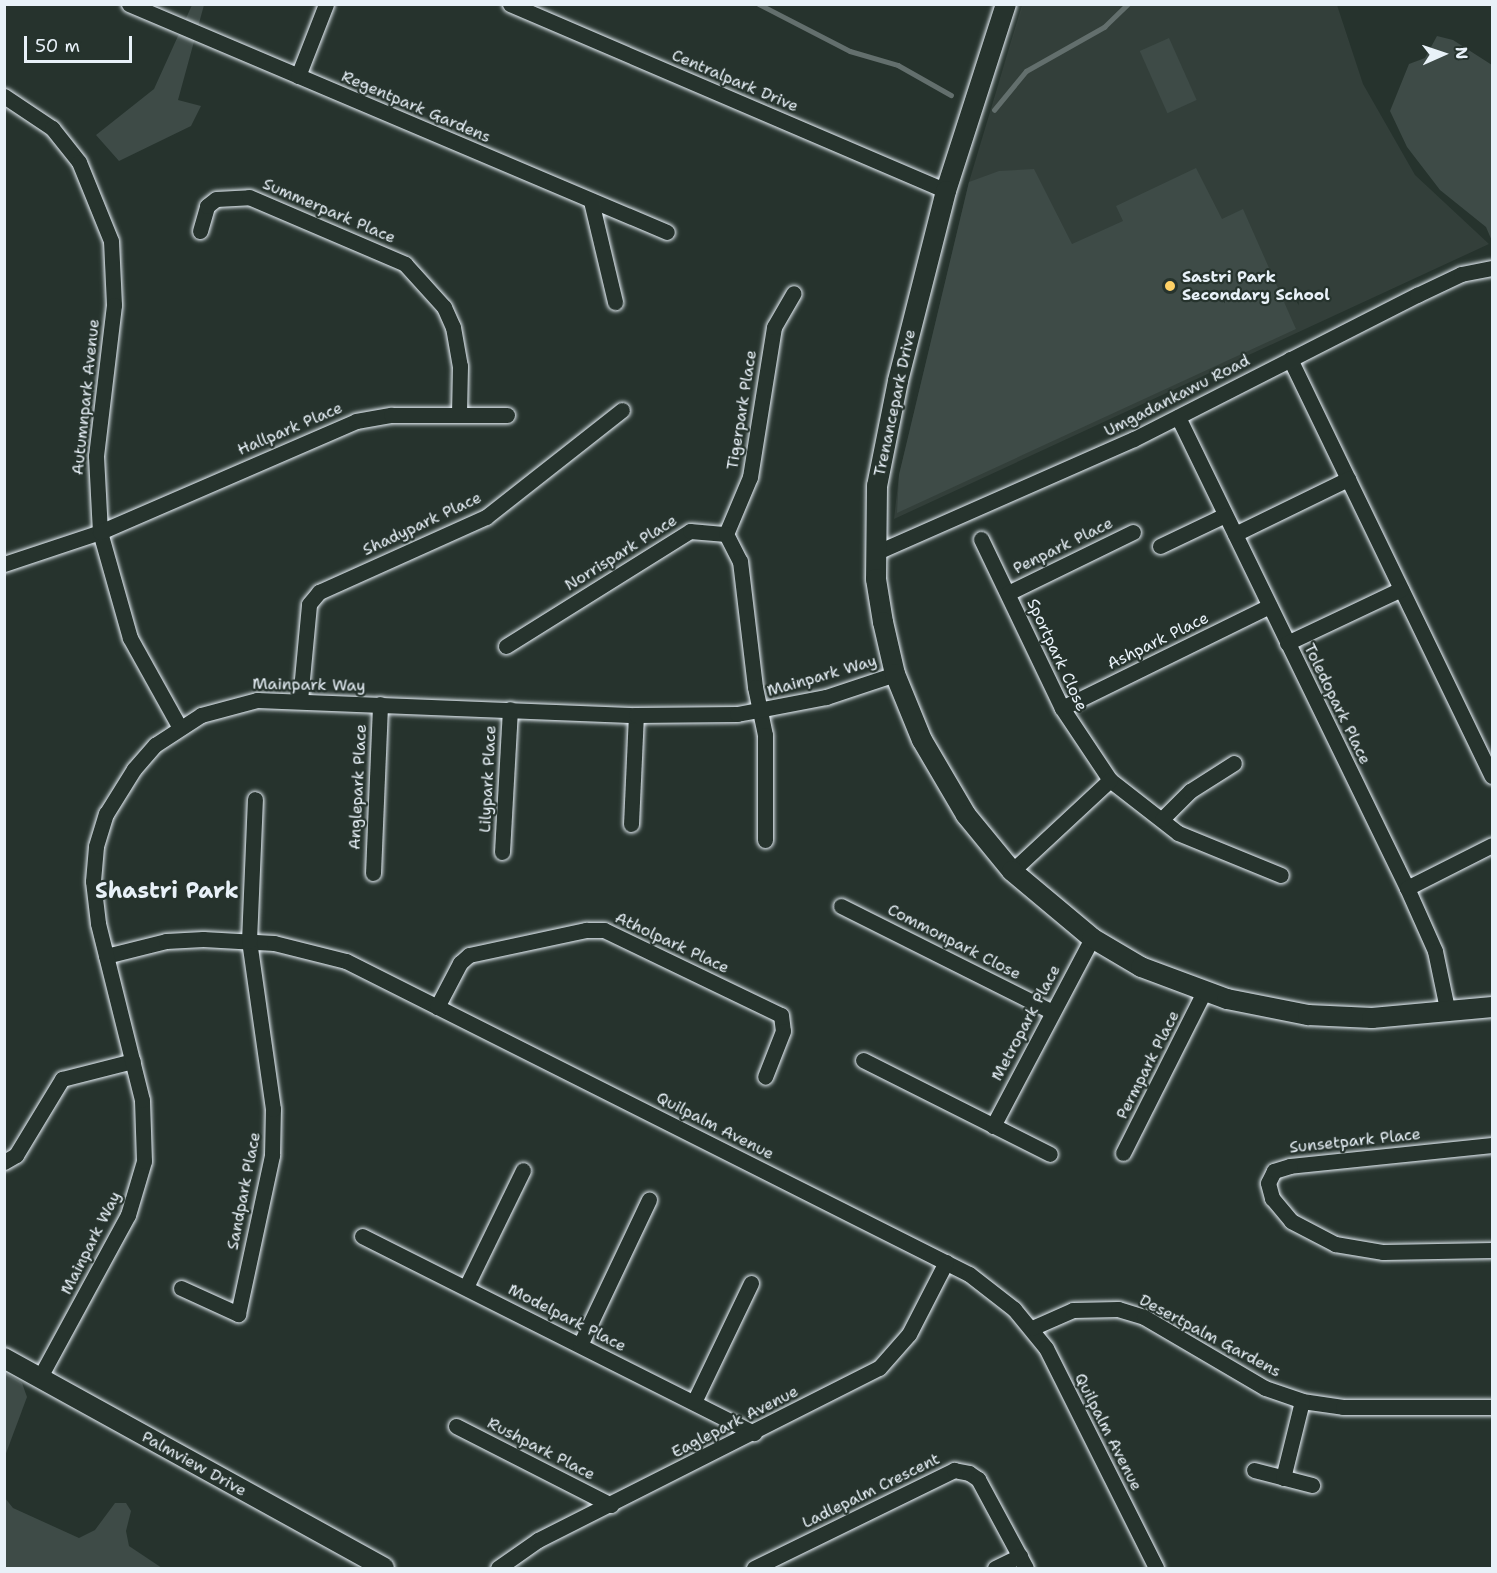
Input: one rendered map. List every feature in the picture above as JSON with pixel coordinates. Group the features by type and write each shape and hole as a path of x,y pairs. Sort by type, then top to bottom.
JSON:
{"street":[{"name":"Regentpark Gardens","path":"129,4 667,232"},
{"path":"298,76 326,4"},
{"name":"Centralpark Drive","path":"510,4 946,191"},
{"name":"Trenancepark Drive","path":"1006,4 946,191 884,443 877,486 875,554 883,622 895,674 922,740 950,792 1012,871 1092,938 1141,967 1204,992 1308,1016 1372,1018 1492,1007"},
{"name":"Autumnpark Avenue","path":"4,96 52,128 79,162 111,241 114,305 96,456 99,532 130,638 179,726"},
{"name":"Summerpark Place","path":"200,231 207,207 216,199 249,196 405,264 444,307 453,327 460,366 459,415"},
{"path":"591,201 615,302"},
{"name":"Umgadankawu Road","path":"875,554 1178,417 1461,274 1492,268"},
{"name":"Tigerpark Place","path":"726,534 750,477 774,327 794,293"},
{"path":"1290,359 1492,776"},
{"name":"Shadypark Place","path":"300,700 309,604 319,592 486,517 622,410"},
{"name":"Hallpark Place","path":"5,564 99,532 356,421 391,415 507,415"},
{"name":"Toledopark Place","path":"1178,417 1407,888 1435,951 1448,1012"},
{"path":"1235,534 1348,479"},
{"path":"1160,546 1225,514"},
{"name":"Norrispark Place","path":"506,646 690,531 726,534"},
{"name":"Penpark Place","path":"1008,593 1133,532"},
{"path":"726,534 740,561 748,637 761,712 765,840"},
{"name":"Sportpark Close","path":"981,539 1062,708 1110,780 1162,819 1201,844 1281,875"},
{"path":"4,568 5,564"},
{"path":"1287,643 1401,589"},
{"name":"Ashpark Place","path":"1062,708 1269,606"},
{"name":"Mainpark Way","path":"40,1377 135,1197 145,1142 133,1061 94,901 94,863 102,828 134,769 179,726 230,705 300,700 636,715 761,712 826,697 895,674"},
{"name":"Anglepark Place","path":"373,873 380,704"},
{"name":"Lilypark Place","path":"502,852 510,708"},
{"path":"631,824 636,715"},
{"path":"1162,819 1190,791 1234,763"},
{"path":"1012,871 1110,780"},
{"path":"249,941 255,799"},
{"path":"1407,888 1492,844"},
{"name":"Commonpark Close","path":"841,906 1050,1011"},
{"name":"Atholpark Place","path":"437,1007 460,963 469,955 586,930 604,930 781,1016 783,1031 765,1077"},
{"name":"Metropark Place","path":"993,1126 1050,1011 1092,938"},
{"name":"Quilpalm Avenue","path":"106,956 166,941 249,941 303,949 346,961 946,1262 987,1285 1032,1328 1156,1569"},
{"name":"Sandpark Place","path":"181,1288 238,1314 272,1155 273,1109 249,941"},
{"name":"Permpark Place","path":"1123,1153 1204,992"},
{"path":"863,1060 1050,1154"},
{"path":"4,1162 16,1155 62,1079 133,1061"},
{"name":"Sunsetpark Place","path":"1492,1145 1290,1166 1274,1171 1268,1183 1272,1198 1291,1221 1335,1244 1383,1251 1492,1250"},
{"path":"466,1287 523,1170"},
{"path":"580,1345 649,1200"},
{"name":"Modelpark Place","path":"362,1236 754,1433"},
{"name":"Eaglepark Avenue","path":"498,1569 538,1540 867,1375 891,1358 909,1334 946,1262"},
{"path":"694,1402 751,1283"},
{"name":"Desertpalm Gardens","path":"1032,1328 1088,1307 1131,1312 1265,1388 1302,1401 1343,1407 1492,1407"},
{"name":"Palmview Drive","path":"4,1358 384,1569"},
{"path":"1283,1478 1302,1401"},
{"name":"Rushpark Place","path":"456,1426 610,1505"},
{"name":"Ladlepalm Crescent","path":"754,1569 954,1470 969,1473 978,1479 1023,1562"},
{"path":"1254,1470 1312,1485"},
{"path":"995,1569 1023,1562"}],"shaded area":[{"path":"192,5 204,5 178,100 201,106 191,126 119,161 96,135 154,89"},
{"name":"Sastri Park Secondary School","path":"1022,5 1337,5 1363,84 1415,175 1489,244 894,519 899,475 969,182"},
{"path":"1437,36 1453,40 1492,65 1492,241 1486,227 1440,190 1407,147 1390,111 1409,64 1425,58"},
{"path":"1169,38 1197,100 1167,113 1140,51"},
{"path":"1196,168 1222,219 1243,209 1296,329 897,513 899,475 969,182 999,171 1034,169 1072,244 1123,221 1116,206"},
{"path":"5,1373 22,1383 27,1397 5,1456"},
{"path":"5,1498 13,1508 79,1538 95,1530 115,1503 126,1503 131,1511 126,1531 129,1546 162,1568 5,1568"}],"waterway":[{"path":"759,4 850,51 898,65 951,95"},
{"path":"994,110 1026,71 1104,27 1128,4"}],"place":[{"name":"Sastri Park Secondary School","path":"1170,286"}],"district":[{"name":"Shastri Park","path":"167,891"}]}
